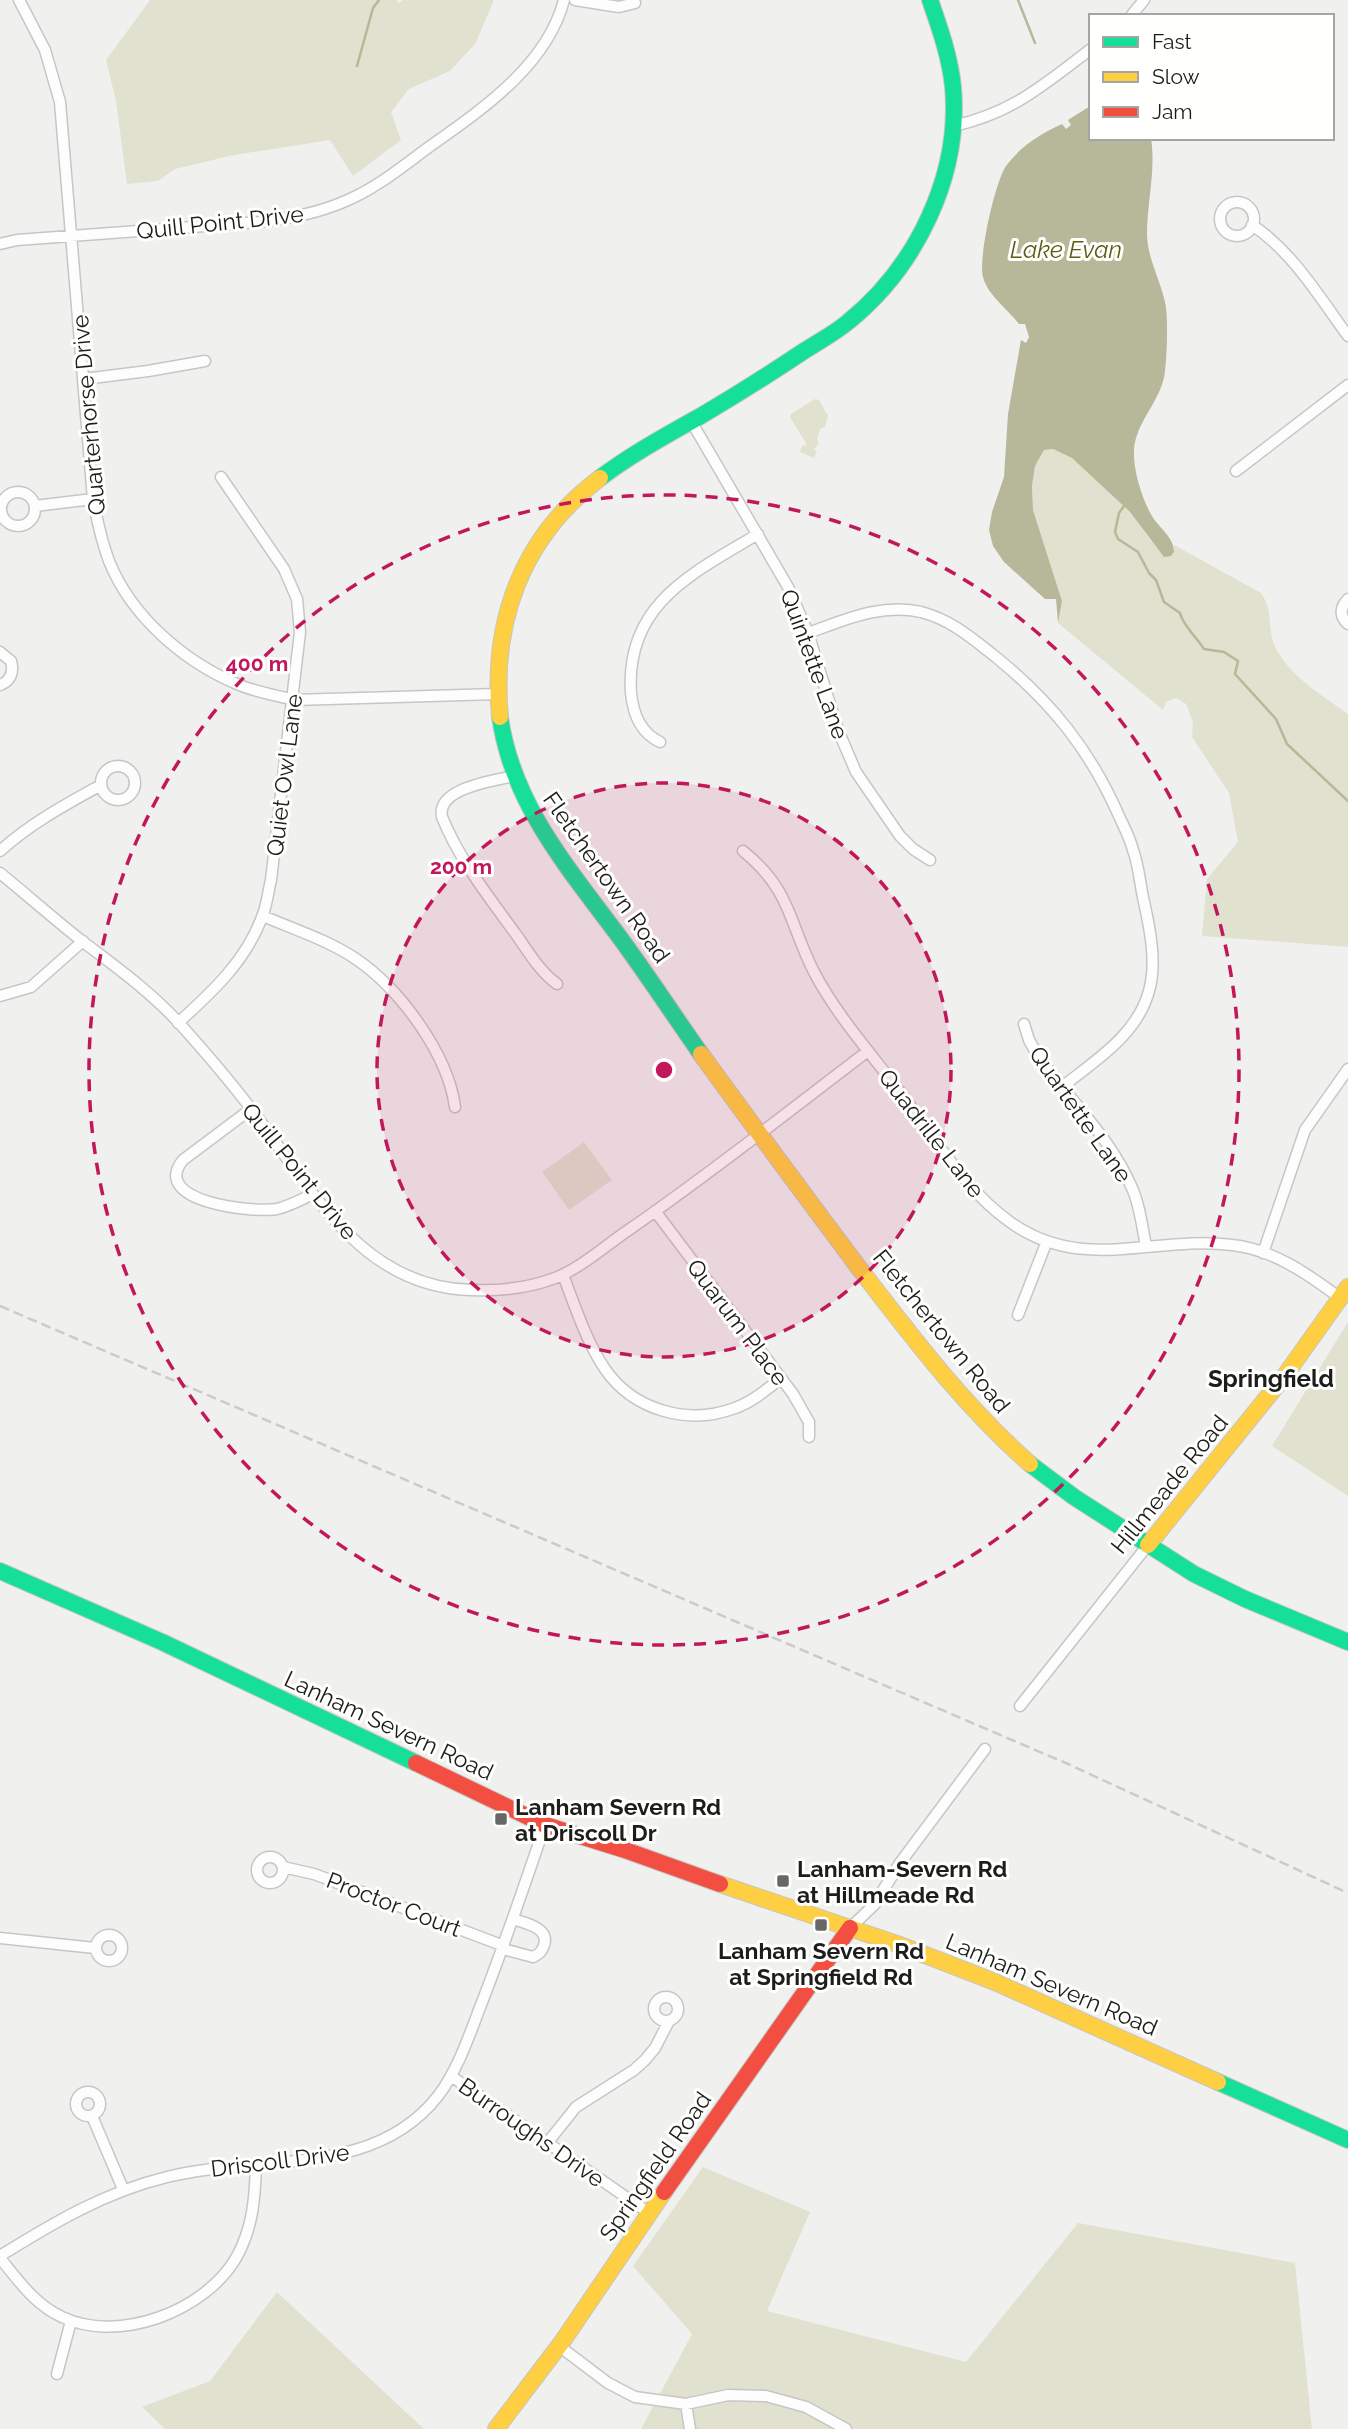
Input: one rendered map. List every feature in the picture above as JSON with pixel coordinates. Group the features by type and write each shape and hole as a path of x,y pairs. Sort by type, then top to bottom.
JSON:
{"street":[{"name":"Quill Point Drive","path":"0,244 17,240 232,225 295,217 353,197 377,185 496,97 519,75 542,46 564,0"},
{"path":"575,0 619,7 635,3"},
{"name":"Fletchertown Road","path":"930,0 949,57 953,83 953,127 950,159 926,228 907,259 881,292 848,322 619,463 572,500 544,534 527,562 508,608 501,640 497,694 502,731 514,776 534,817 551,842 758,1135 907,1330 967,1403 1003,1440 1057,1486 1205,1581 1348,1642"},
{"path":"1133,14 1144,0"},
{"name":"Quarterhorse Drive","path":"23,1 45,50 60,102 93,499 98,528 110,562 128,595 151,624 179,650 210,671 240,685 294,700 497,694"},
{"path":"953,127 987,118 1011,107 1089,50"},
{"path":"1252,225 1284,253 1348,336"},
{"path":"84,379 148,372 205,361"},
{"path":"1236,471 1348,385"},
{"name":"Quintette Lane","path":"691,421 788,587 808,633 838,730 856,772 900,836 930,860"},
{"name":"Quiet Owl Lane","path":"178,1023 224,980 252,940 263,916 271,880 300,632 297,599 292,584 221,477"},
{"path":"35,506 93,499"},
{"path":"660,742 643,730 634,708 632,664 640,636 657,605 674,587 758,534"},
{"path":"1348,599 1342,610 1342,616 1348,624"},
{"path":"808,633 871,612 889,610 917,612 942,619 971,637 1029,686 1072,734 1097,769 1134,850 1149,932 1152,979 1145,1004 1125,1035 1062,1087"},
{"path":"0,652 11,661 12,671 8,681 0,685"},
{"path":"514,776 457,792 443,802 440,808 462,855 494,904 543,972 557,984"},
{"path":"0,851 46,815 101,785"},
{"name":"Quadrille Lane","path":"743,851 762,867 778,888 815,973 849,1027 979,1195 1014,1225 1048,1241 1070,1247 1108,1251 1146,1246 1230,1244 1263,1253 1344,1292"},
{"name":"Quill Point Drive","path":"0,873 110,960 178,1023 251,1108 313,1194 355,1242 384,1263 419,1281 455,1289 491,1290 535,1284 563,1275 655,1211 868,1051"},
{"path":"263,916 346,953 382,981 411,1013 431,1045 450,1082 455,1107"},
{"path":"0,996 31,987 83,941"},
{"name":"Quartette Lane","path":"1024,1024 1038,1056 1107,1146 1133,1189 1146,1246"},
{"path":"1263,1253 1305,1130 1348,1069"},
{"path":"251,1108 183,1160 176,1174 179,1187 190,1195 253,1210 279,1208 313,1194"},
{"name":"Quarum Place","path":"655,1211 805,1411 809,1422 809,1437"},
{"path":"1018,1315 1048,1241"},
{"path":"563,1275 599,1361 615,1381 640,1402 670,1413 708,1415 736,1408 780,1379"},
{"name":"Hillmeade Road","path":"1020,1706 1286,1374 1344,1292"},
{"name":"Lanham Severn Road","path":"0,1571 162,1642 545,1825 850,1927 1044,2002 1348,2140"},
{"path":"850,1927 874,1905 900,1863 985,1749"},
{"name":"Driscoll Drive","path":"0,2257 85,2206 123,2189 196,2170 334,2155 374,2145 404,2128 437,2098 451,2076 503,1947 545,1825"},
{"name":"Proctor Court","path":"283,1867 314,1874 503,1947 533,1957 537,1955 544,1946 542,1932 513,1919"},
{"name":"Springfield Road","path":"495,2429 559,2346 850,1927"},
{"path":"0,1938 95,1948"},
{"path":"548,2142 576,2107 645,2060 668,2021"},
{"name":"Burroughs Drive","path":"451,2076 649,2213"},
{"path":"92,2116 123,2189"},
{"path":"0,2257 35,2300 71,2321 106,2326 139,2323 170,2314 209,2290 228,2270 247,2234 255,2199 256,2164"},
{"path":"57,2374 71,2321"},
{"path":"559,2346 608,2383 635,2397 686,2404 728,2395 766,2396 806,2407 846,2429"},
{"path":"686,2404 690,2429"}],"shaded area":[{"path":"150,0 396,0 399,3 403,0 494,0 475,44 450,71 409,89 391,112 401,140 353,176 330,140 234,155 175,169 158,181 127,184 116,101 106,60"},
{"path":"815,399 819,400 828,416 825,427 820,429 817,439 819,444 813,450 817,451 814,458 800,452 802,446 807,445 790,417"},
{"path":"1053,449 1072,458 1130,512 1152,542 1171,556 1174,545 1261,593 1268,610 1273,641 1285,663 1304,682 1348,714 1348,947 1202,936 1207,879 1238,842 1229,793 1192,737 1193,722 1186,704 1176,698 1166,702 1163,710 1058,623 1062,601 1033,510 1032,486 1035,466 1044,450"},
{"path":"584,1142 612,1180 569,1210 542,1172"},
{"path":"1348,1322 1348,1496 1272,1446"},
{"path":"703,2167 810,2212 767,2311 966,2362 1078,2223 1295,2263 1312,2429 641,2429 692,2334 633,2266"},
{"path":"277,2292 424,2429 165,2429 142,2407 210,2381"}],"water":[{"name":"Lake Evan","path":"1089,108 1089,140 1151,140 1147,234 1149,252 1166,307 1166,356 1163,382 1139,429 1134,458 1145,501 1152,516 1172,542 1174,552 1171,556 1164,557 1130,512 1072,458 1053,449 1044,450 1035,466 1033,510 1062,601 1058,623 1056,599 1045,599 1004,562 993,546 989,530 1004,477 1008,414 1021,340 1026,343 1029,337 1025,324 1019,324 989,290 982,267 988,220 1006,166 1031,141 1062,124 1066,129 1071,125 1068,120"}],"waterway":[{"path":"357,66 373,8 379,0"},
{"path":"1018,0 1035,43"},
{"path":"1124,506 1119,513 1115,532 1118,539 1138,552 1149,573 1156,580 1164,602 1180,613 1204,649 1224,652 1238,661 1235,674 1276,719 1287,744 1348,801"}],"railway":[{"path":"0,1306 1068,1764 1348,1893"}],"traffic: fast":[{"path":"600,478 838,330 872,300 894,275 929,217 950,154 954,120 952,76 930,0"},
{"path":"500,717 506,748 516,777 543,831 701,1054"},
{"path":"1030,1464 1074,1497 1194,1574 1245,1599 1348,1642"},
{"path":"0,1571 162,1642 416,1763"},
{"path":"1218,2082 1348,2140"}],"traffic: slow":[{"path":"500,717 501,647 517,584 550,527 573,501 600,478"},
{"path":"701,1054 919,1345 983,1419 1030,1464"},
{"path":"1148,1545 1286,1374 1348,1287"},
{"path":"720,1884 897,1944 995,1982 1218,2082"},
{"path":"496,2429 562,2342 664,2192"}],"traffic: jam":[{"path":"416,1763 545,1825 720,1884"},
{"path":"664,2192 850,1928"}],"place":[{"name":"Lanham Severn Rd at Driscoll Dr","path":"501,1819"},
{"name":"Lanham-Severn Rd at Hillmeade Rd","path":"783,1881"},
{"name":"Lanham Severn Rd at Springfield Rd","path":"821,1925"}],"district":[{"name":"Springfield","path":"1271,1378"}]}
